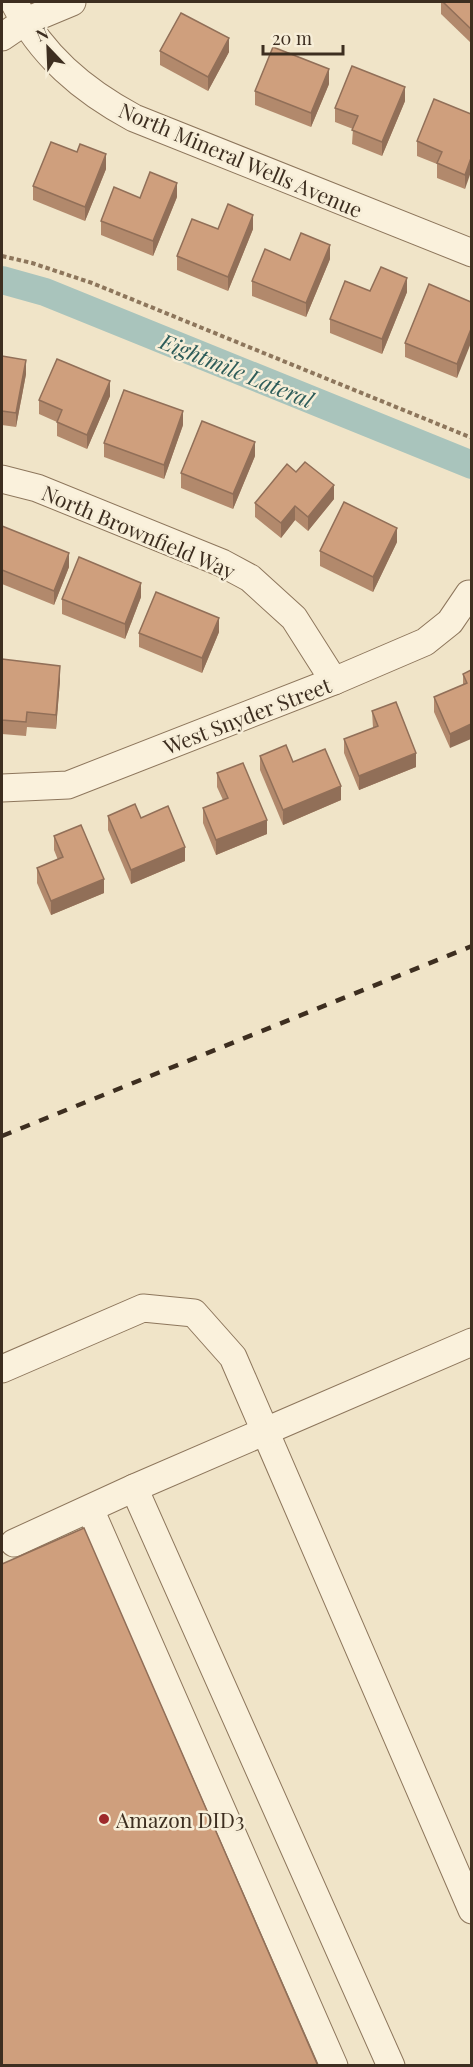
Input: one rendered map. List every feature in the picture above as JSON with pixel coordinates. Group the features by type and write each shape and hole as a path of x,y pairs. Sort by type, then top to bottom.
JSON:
{"street":[{"path":"2,37 19,12 72,2"},
{"name":"North Mineral Wells Avenue","path":"19,12 46,52 72,78 101,100 134,118 471,253"},
{"name":"North Brownfield Way","path":"2,479 37,488 222,563 250,578 294,618 334,681"},
{"name":"West Snyder Street","path":"2,788 68,785 334,681 425,642 450,622 469,594"},
{"path":"2,1369 143,1308 194,1313 233,1357 267,1430 471,1910"},
{"path":"14,1543 134,1488 471,1342"},
{"path":"134,1488 391,2066"},
{"path":"90,1509 334,2066"}],"path":[{"path":"2,256 32,263 92,283 471,438"}],"building":[{"path":"443,2 471,2 471,29"},
{"path":"181,13 229,38 208,77 160,51"},
{"path":"273,47 329,69 311,113 255,91"},
{"path":"352,66 405,87 382,142 352,130 358,116 335,108"},
{"path":"434,99 471,114 471,158 465,175 437,163 442,152 417,141"},
{"path":"51,142 77,152 80,144 106,154 85,207 33,186"},
{"path":"150,172 177,183 153,241 101,221 114,187 140,198"},
{"path":"228,204 253,215 228,277 177,256 192,219 218,229"},
{"path":"301,233 330,245 306,303 252,281 265,249 290,260"},
{"path":"381,267 407,278 382,339 330,319 345,281 370,291"},
{"path":"429,284 471,302 471,329 457,364 405,343"},
{"path":"2,356 26,360 16,413 2,411"},
{"path":"57,359 110,381 87,435 57,422 62,410 39,400"},
{"path":"124,390 183,411 164,465 104,443"},
{"path":"202,421 255,442 233,494 181,473"},
{"path":"305,462 334,485 308,517 295,506 281,523 255,503 287,464 296,472"},
{"path":"344,502 397,528 373,577 320,551"},
{"path":"2,526 69,553 54,591 2,570"},
{"path":"79,557 141,583 125,624 62,599"},
{"path":"156,592 219,618 202,658 139,633"},
{"path":"2,659 60,666 56,715 27,712 26,722 2,720"},
{"path":"471,670 471,724 450,734 434,697 467,683 463,674"},
{"path":"396,702 416,753 359,776 344,739 378,726 372,711"},
{"path":"286,745 293,762 325,749 341,786 283,810 260,756"},
{"path":"243,763 267,820 216,840 203,808 228,798 217,773"},
{"path":"135,804 141,818 168,806 185,847 131,870 108,816"},
{"path":"81,825 104,879 51,901 37,868 63,857 54,836"},
{"name":"Amazon DID3","path":"84,1528 318,2066 2,2066 2,1564"}],"waterway":[{"name":"Eightmile Lateral","path":"2,280 45,292 472,465"}],"railway":[{"path":"2,1136 472,946"}],"place":[{"name":"Amazon DID3","path":"104,1819"}]}
